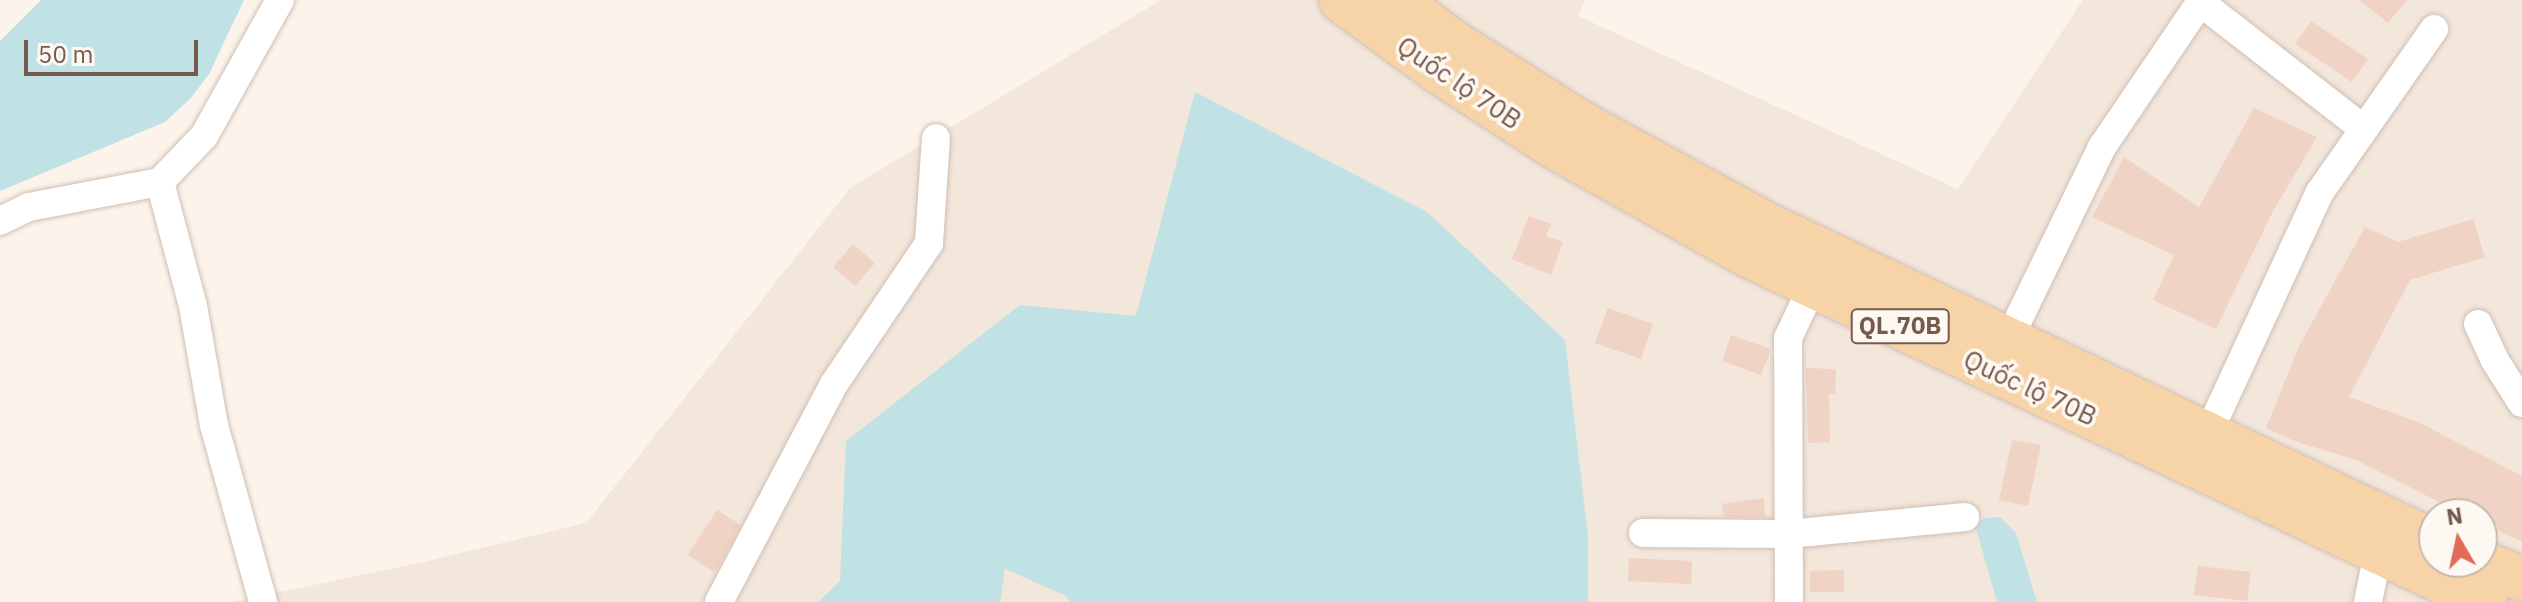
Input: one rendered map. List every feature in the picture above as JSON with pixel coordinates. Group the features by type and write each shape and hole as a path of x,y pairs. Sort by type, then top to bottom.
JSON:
{"main road":[{"name":"Quốc lộ 70B","path":"1341,0 1437,70 1552,145 1652,203 1813,285 2208,434 2418,534"},
{"name":"Quốc lộ 70B","path":"1396,0 1451,41 1577,121 1656,165 2011,360 2378,553 2486,602"},
{"path":"2498,569 2522,579"}],"street":[{"path":"0,221 29,207 160,182 204,136 280,0"},
{"path":"2011,360 2102,147 2201,1 2364,129"},
{"path":"2208,434 2320,192 2434,29"},
{"path":"719,602 834,384 929,243 936,138"},
{"path":"160,182 193,306 214,425 263,602"},
{"path":"1789,602 1788,338 1813,285"},
{"path":"2478,324 2494,359 2522,403"},
{"path":"1643,533 1789,534 1965,517"},
{"path":"2368,602 2378,553"}],"shaded area":[{"path":"1161,0 1585,0 1578,16 1958,189 2083,0 2522,0 2522,602 231,602 419,563 586,523 850,188"}],"water":[{"path":"41,0 244,0 209,74 190,99 165,122 0,191 0,41"},
{"path":"1195,92 1427,212 1565,340 1588,537 1588,602 1070,602 1066,596 1005,569 1000,602 818,602 840,581 846,441 1020,305 1136,316"},
{"path":"2000,517 2016,533 2037,602 1997,602 1976,528 1984,518"}],"building":[{"path":"2359,0 2407,0 2388,23"},
{"path":"2311,21 2368,59 2352,82 2295,44"},
{"path":"2254,108 2317,137 2272,213 2216,329 2153,300 2174,255 2092,217 2124,157 2199,207"},
{"path":"1529,216 1551,224 1546,236 1563,242 1551,275 1512,259"},
{"path":"2473,219 2485,257 2410,280 2349,397 2418,422 2522,476 2522,542 2498,531 2498,498 2431,498 2356,460 2294,441 2266,428 2299,346 2365,227 2398,242"},
{"path":"853,244 875,263 855,286 833,267"},
{"path":"1608,308 1653,324 1641,359 1595,343"},
{"path":"1731,335 1771,349 1761,375 1722,361"},
{"path":"1806,368 1836,369 1835,395 1829,394 1830,442 1808,443"},
{"path":"2012,440 2041,445 2028,506 1999,500"},
{"path":"1764,498 1765,517 1724,517 1722,504"},
{"path":"717,510 741,525 715,573 688,555"},
{"path":"1629,558 1692,561 1691,584 1628,581"},
{"path":"2198,566 2251,572 2247,601 2194,595"},
{"path":"1844,570 1844,592 1810,592 1810,571"}]}
